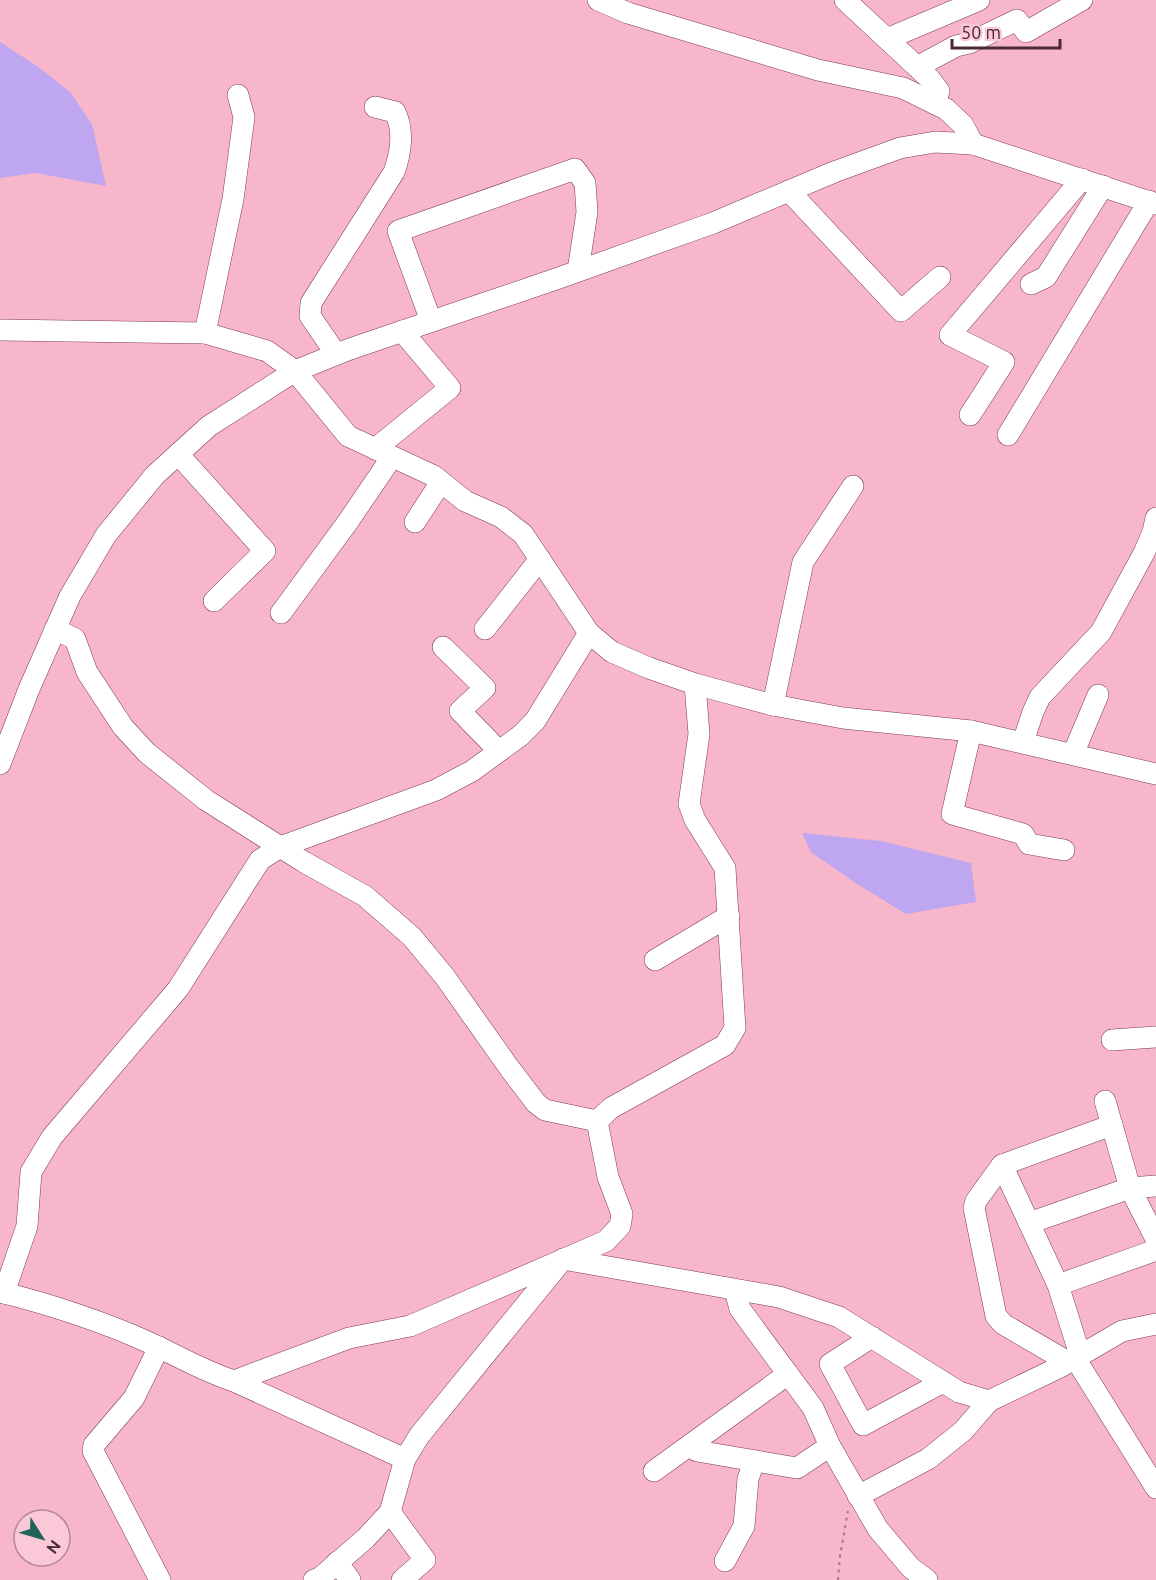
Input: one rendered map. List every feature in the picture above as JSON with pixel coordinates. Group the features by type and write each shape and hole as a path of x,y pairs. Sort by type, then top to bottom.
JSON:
{"street":[{"path":"598,0 628,13 818,70 903,88 946,109 963,125 973,144"},
{"path":"844,0 888,39 939,91 935,104"},
{"path":"888,39 979,0"},
{"path":"917,67 956,46 969,43 1017,20 1026,32 1082,0"},
{"path":"205,333 233,199 244,117 238,95"},
{"path":"336,354 310,316 311,303 394,172 401,153 399,119 395,112 375,107"},
{"path":"0,764 29,689 70,596 106,535 155,475 209,426 295,371 336,354 713,222 900,148 934,142 973,144 1153,202 1008,435"},
{"path":"431,321 398,231 575,169 585,183 587,212 578,271"},
{"path":"970,415 1004,362 950,335 1082,179"},
{"path":"1031,284 1046,276 1103,186"},
{"path":"789,191 901,311 940,277"},
{"path":"0,330 205,333 267,351 295,371 348,436 434,476 465,501 501,517 523,534 588,633 612,652 649,668 695,684 773,705 843,717 971,731 1156,774"},
{"path":"281,612 347,523 383,453 450,388 402,331"},
{"path":"178,454 266,551 214,601"},
{"path":"415,522 441,482"},
{"path":"773,705 803,562 853,486"},
{"path":"1023,742 1032,712 1040,697 1101,632 1144,553 1156,518"},
{"path":"485,629 540,559"},
{"path":"55,629 75,639 87,672 123,727 147,753 206,800 280,847 365,896 412,936 446,977 510,1070 536,1103 545,1110 597,1121"},
{"path":"405,1459 234,1381 214,1375 159,1347 81,1316 2,1293 27,1226 31,1172 52,1137 178,989 260,860 280,847 436,790 472,771 520,736 534,721 588,633"},
{"path":"443,646 485,688 460,711 499,751"},
{"path":"597,1121 611,1108 725,1045 735,1028 724,868 695,820 689,804 699,734 695,684"},
{"path":"1074,754 1098,695"},
{"path":"971,731 952,814 1023,834 1029,844 1064,850"},
{"path":"655,960 729,916"},
{"path":"1112,1040 1156,1037"},
{"path":"1105,1101 1130,1188 1156,1239"},
{"path":"234,1381 349,1338 410,1326 606,1241 620,1226 622,1214 608,1177 597,1121"},
{"path":"1074,1359 1003,1324 996,1316 974,1208 976,1201 1002,1165 1112,1125"},
{"path":"1002,1165 1058,1285 1074,1359 1156,1488"},
{"path":"1029,1222 1130,1188 1156,1186"},
{"path":"1058,1285 1156,1250"},
{"path":"563,1260 779,1297 839,1317 959,1392 989,1401"},
{"path":"314,1580 320,1578 366,1538 390,1512 405,1459 419,1436 563,1260"},
{"path":"735,1290 740,1309 813,1408 830,1446 878,1529 911,1568 927,1580"},
{"path":"858,1496 928,1459 963,1431 989,1401 1074,1359 1122,1331 1156,1324"},
{"path":"872,1337 830,1364 863,1425 943,1382"},
{"path":"159,1347 134,1398 94,1445 93,1452 160,1580"},
{"path":"654,1471 788,1374"},
{"path":"691,1444 697,1451 797,1468 830,1446"},
{"path":"725,1561 744,1526 748,1479 754,1461"},
{"path":"390,1512 425,1560 402,1580"},
{"path":"337,1562 350,1580"}],"path":[{"path":"838,1580 846,1514 858,1496"}],"shaded area":[{"path":"0,42 37,66 70,92 92,124 106,186 36,173 0,178"},
{"path":"802,833 881,841 971,863 976,902 906,914 811,852"}]}
